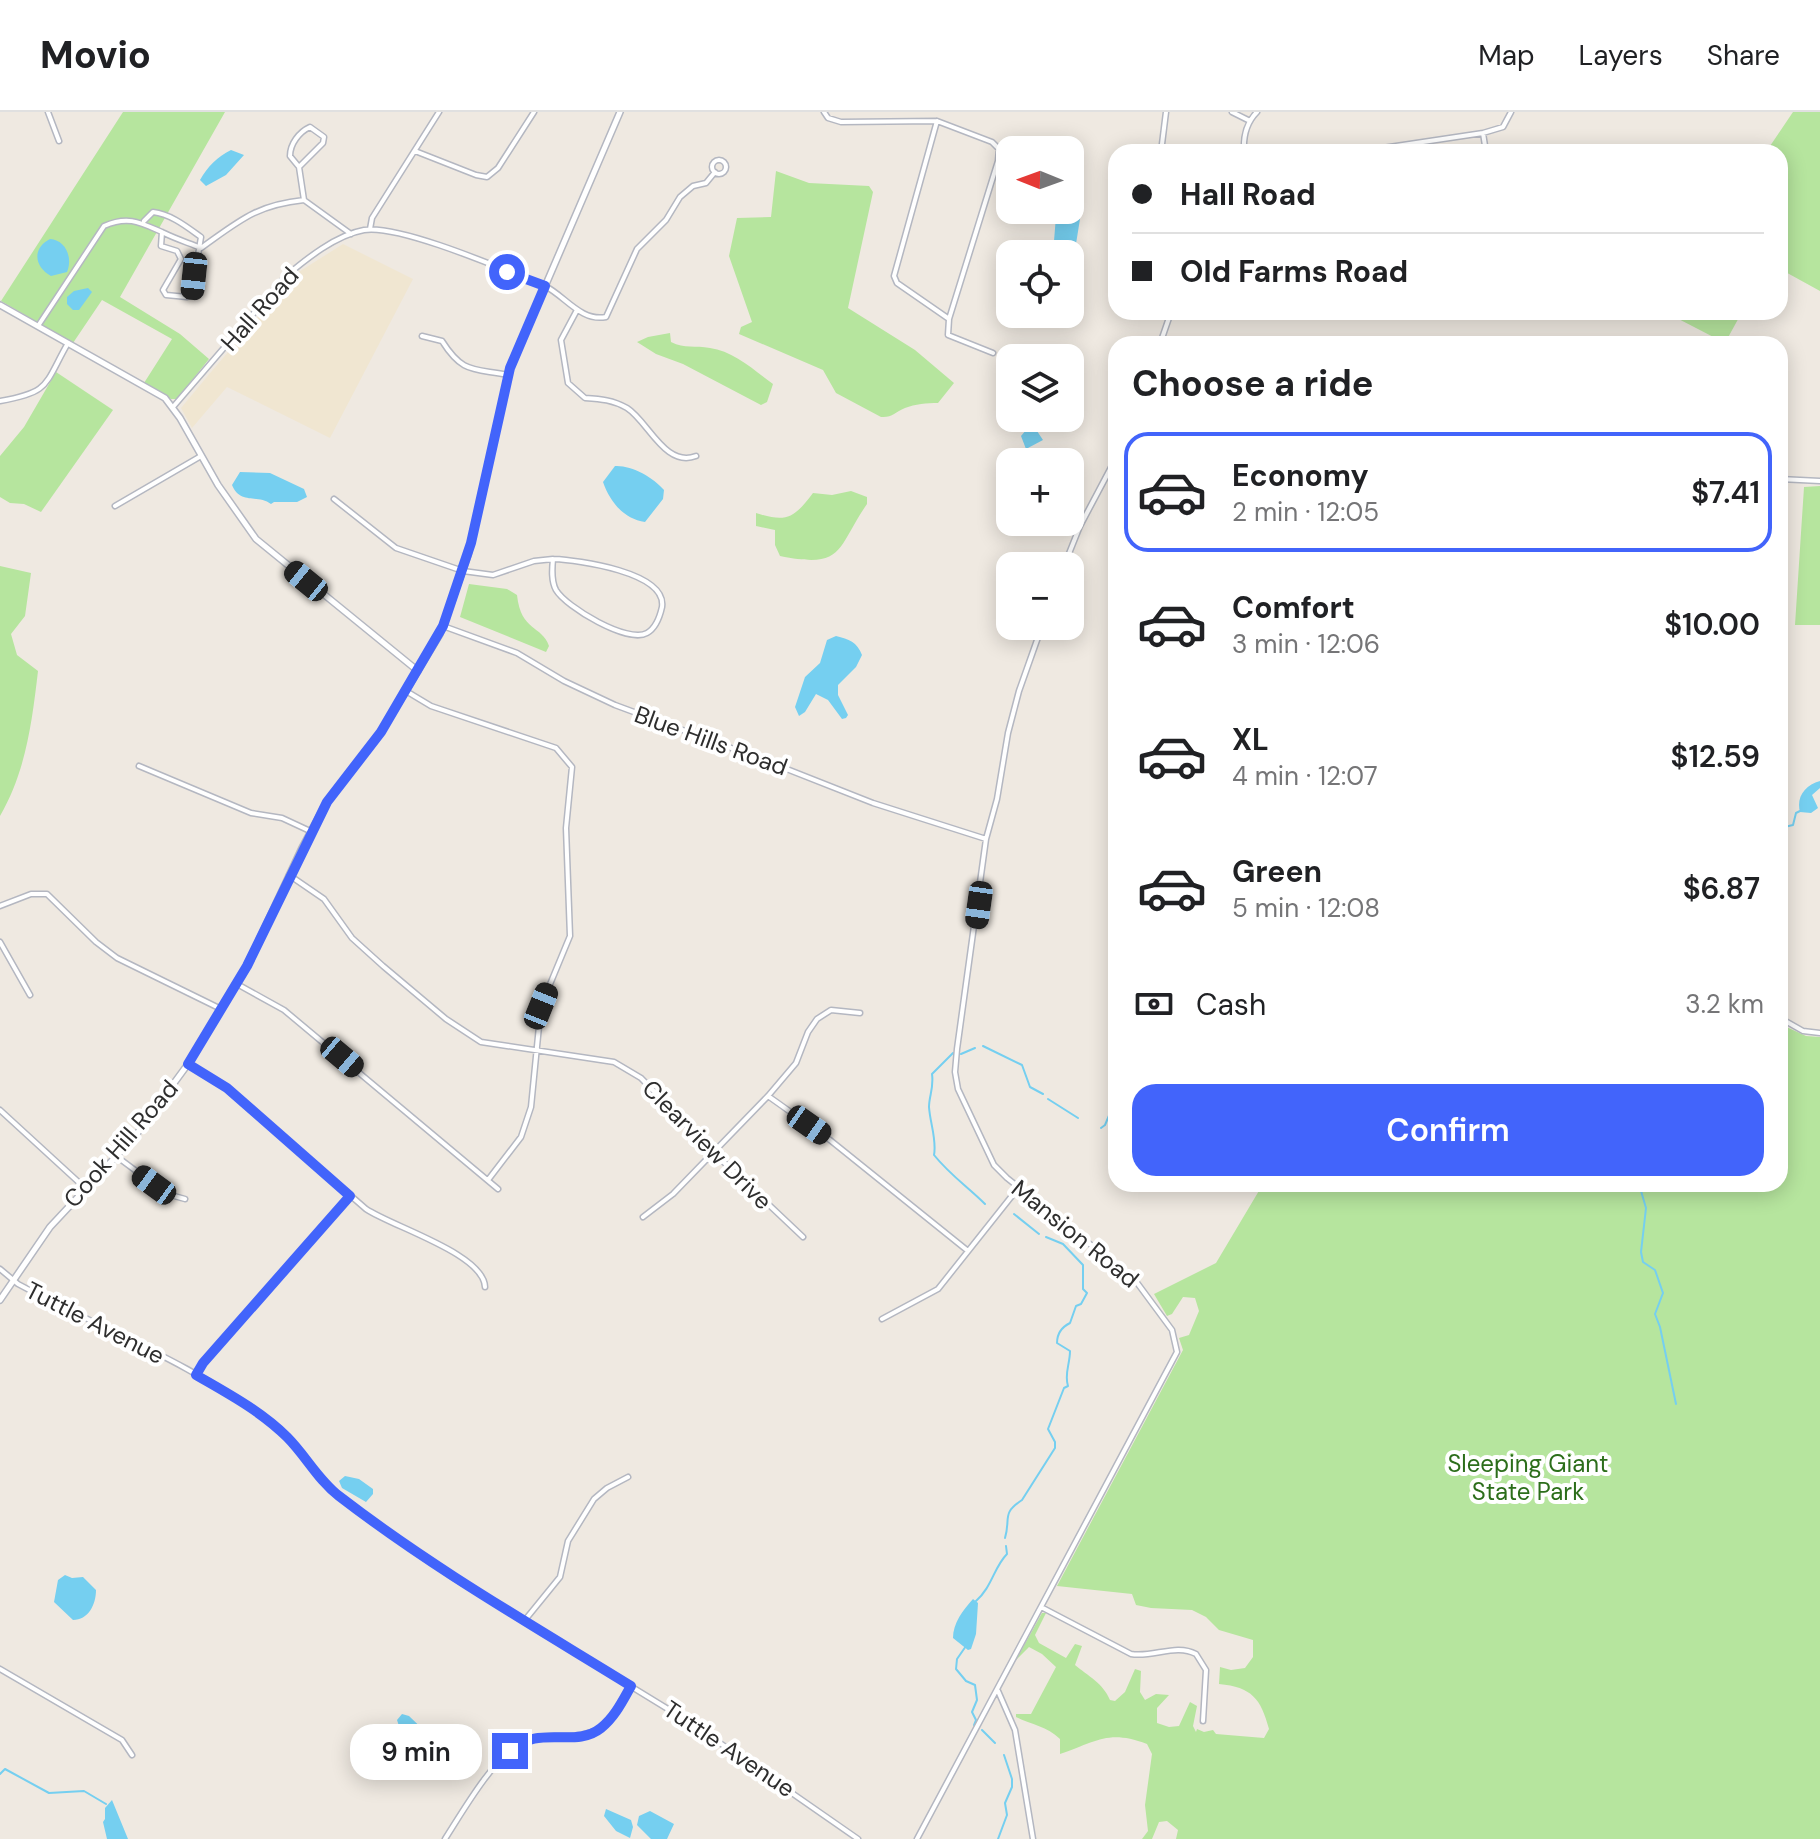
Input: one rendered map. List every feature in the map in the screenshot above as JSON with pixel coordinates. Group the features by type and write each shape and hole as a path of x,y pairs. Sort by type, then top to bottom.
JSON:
{"street":[{"path":"48,112 59,141"},
{"path":"370,230 372,218 439,112"},
{"path":"415,151 487,177 498,168 534,112"},
{"name":"Cook Hill Road","path":"0,1300 50,1227 152,1115 188,1064 237,984 310,831 331,795 381,732 443,626 463,571 508,375 620,112"},
{"path":"824,112 828,118 841,122 937,121 992,142 999,149 998,161 949,319 948,335 993,353"},
{"path":"1162,144 1166,112"},
{"path":"1232,112 1249,121"},
{"path":"1244,144 1249,121 1257,112"},
{"path":"1420,144 1503,127 1511,112"},
{"path":"937,121 894,276 897,283 949,319"},
{"path":"299,167 323,143 324,137 320,132 310,127 301,131 290,150 290,156 299,167 304,200 351,234"},
{"path":"1483,133 1485,144"},
{"path":"696,456 690,458 671,453 655,440 630,410 608,399 585,398 568,383 561,340 577,310 597,319 606,317 637,249 666,220 680,197 693,186 706,183 715,172"},
{"path":"201,248 260,209 304,200"},
{"path":"144,222 153,212 159,213 201,237 192,292 187,297 166,295 163,290 181,259 177,251 161,246 162,232"},
{"path":"38,326 104,226 131,219 201,248"},
{"name":"Hall Road","path":"173,407 285,277 306,260 351,234 370,230 403,233 545,286 577,310"},
{"path":"0,305 152,390 173,407 238,516 260,543 418,671"},
{"path":"422,336 442,341 455,361 464,366 508,375"},
{"path":"0,401 39,391 68,343"},
{"path":"115,506 201,456"},
{"path":"1070,552 1108,473"},
{"path":"1788,479 1820,481"},
{"path":"334,499 396,548 463,571 493,575 534,561 553,559 628,573 659,591 663,599 656,624 649,632 631,634 589,617 556,590 553,559"},
{"name":"Blue Hills Road","path":"443,626 517,653 564,681 615,705 873,803 986,839"},
{"name":"Mansion Road","path":"917,1839 1173,1363 1177,1346 1168,1324 1135,1280 1002,1173 989,1157 962,1099 955,1072 986,839 999,789 1011,718 1037,640"},
{"path":"406,691 431,706 556,748 572,767 566,828 570,936 541,1006 531,1107 521,1137 488,1180"},
{"path":"139,766 251,813 282,818 310,831"},
{"name":"Clearview Drive","path":"289,875 324,899 352,938 446,1019 481,1042 614,1062 641,1078 803,1237"},
{"path":"0,906 31,894 47,894 117,958 221,1009"},
{"path":"0,942 30,995"},
{"path":"237,984 284,1010 498,1189"},
{"path":"643,1217 673,1194 768,1096 796,1063 808,1032 817,1019 831,1010 860,1013"},
{"path":"1788,1023 1803,1031 1820,1033"},
{"path":"188,1064 227,1088 350,1196 385,1221 469,1261 484,1277 485,1287"},
{"path":"768,1096 841,1149 968,1251"},
{"path":"0,1110 85,1188"},
{"path":"116,1156 167,1194 185,1199"},
{"path":"882,1319 938,1289 1019,1187"},
{"path":"196,1375 203,1363 350,1196"},
{"name":"Tuttle Avenue","path":"0,1269 13,1280 236,1399 280,1430 324,1483 449,1575 727,1746 858,1839"},
{"path":"525,1620 560,1577 568,1541 594,1499 628,1477"},
{"path":"1041,1607 1131,1654 1153,1655 1178,1650 1196,1654 1206,1670 1203,1721"},
{"path":"0,1669 122,1740 132,1755"},
{"path":"445,1839 474,1792 513,1748 537,1736 585,1736 599,1730 611,1719 631,1686"},
{"path":"997,1690 1015,1730 1033,1839"}],"shaded area":[{"path":"343,244 413,279 330,438 227,387 192,428 181,408 294,275"}],"green space":[{"path":"123,112 225,112 120,297 180,334 209,359 177,399 171,399 144,383 172,339 102,300 73,343 1,301"},
{"path":"1793,112 1820,112 1820,291 1788,273 1788,144 1771,144"},
{"path":"776,171 809,183 869,186 873,192 848,308 915,350 954,383 938,403 913,406 881,417 836,393 823,370 739,334 741,327 752,322 729,256 737,218 771,217"},
{"path":"1680,320 1738,320 1729,336 1711,336"},
{"path":"670,333 671,342 719,350 751,367 773,384 767,402 761,405 637,342"},
{"path":"56,372 113,410 41,512 0,497 0,456 24,427"},
{"path":"1820,486 1820,625 1795,625 1804,487"},
{"path":"851,491 867,497 867,504 843,544 828,557 817,560 780,556 775,545 775,530 756,526 756,513 783,518 795,513 813,493 832,495"},
{"path":"0,566 31,573 25,616 11,634 17,655 38,671 22,764 0,816"},
{"path":"469,584 507,589 517,595 523,616 546,639 549,646 546,652 460,617"},
{"name":"Sleeping Giant State Park","path":"1788,1028 1806,1036 1820,1037 1820,1839 1176,1839 1178,1830 1167,1821 1159,1822 1152,1839 1142,1839 1148,1831 1145,1805 1152,1754 1147,1744 1112,1737 1060,1754 1060,1739 1045,1728 1016,1717 1016,1714 1031,1714 1056,1667 1029,1647 1016,1660 1042,1613 1046,1613 1035,1635 1039,1643 1066,1658 1075,1644 1082,1646 1075,1665 1099,1684 1110,1700 1115,1701 1125,1692 1135,1669 1141,1671 1140,1692 1145,1700 1156,1694 1169,1695 1157,1708 1157,1723 1179,1726 1190,1702 1197,1706 1193,1726 1196,1732 1197,1729 1204,1732 1213,1730 1216,1734 1264,1738 1269,1729 1253,1696 1240,1688 1219,1684 1220,1667 1231,1670 1245,1668 1253,1657 1253,1640 1219,1630 1206,1617 1192,1610 1136,1605 1132,1594 1057,1586 1183,1350 1179,1338 1189,1335 1199,1311 1195,1298 1183,1297 1172,1314 1167,1316 1154,1294 1216,1263 1258,1192 1788,1192"}],"water":[{"path":"231,150 244,155 226,175 206,186 200,180 203,175 217,159"},
{"path":"1055,224 1079,224 1077,240 1054,240"},
{"path":"50,239 56,240 67,251 67,272 51,276 38,263 40,247"},
{"path":"88,288 92,292 79,310 73,310 67,304 67,297 74,291"},
{"path":"1024,432 1038,432 1043,440 1026,448 1021,436"},
{"path":"615,466 641,473 664,490 663,499 645,522 624,513 610,496 603,482"},
{"path":"240,472 270,473 304,489 307,497 297,502 271,504 244,497 232,485"},
{"path":"836,636 852,642 862,655 856,667 838,685 838,695 848,715 842,719 828,700 816,694 799,716 795,707 805,677 820,663 827,640"},
{"path":"1820,781 1820,788 1812,795 1818,808 1811,813 1800,812 1799,801 1803,792"},
{"path":"345,1476 359,1479 373,1489 366,1502 342,1488 339,1481"},
{"path":"65,1575 83,1577 96,1590 90,1611 78,1619 73,1620 54,1602 58,1580"},
{"path":"973,1599 978,1603 976,1634 968,1650 953,1638 953,1632 959,1617"},
{"path":"402,1714 409,1716 432,1738 423,1754 417,1753 393,1729 399,1726 397,1720"},
{"path":"112,1800 128,1839 107,1839 103,1822 105,1808"},
{"path":"606,1809 631,1820 630,1838 616,1831 604,1816"},
{"path":"650,1811 674,1824 667,1839 651,1839 637,1825 639,1816"}],"waterway":[{"path":"1788,826 1793,825 1796,813 1800,811"},
{"path":"983,1046 1022,1065 1030,1087 1043,1094"},
{"path":"961,1054 975,1048"},
{"path":"953,1053 932,1074 929,1107 934,1155 985,1204"},
{"path":"1048,1099 1078,1118"},
{"path":"1101,1128 1108,1118"},
{"path":"1641,1192 1646,1208 1641,1252 1643,1262 1655,1270 1663,1293 1655,1314 1676,1404"},
{"path":"1014,1214 1039,1234"},
{"path":"1005,1538 1009,1513 1022,1500 1055,1448 1048,1429 1064,1388 1068,1386 1070,1351 1057,1340 1087,1293 1083,1289 1083,1265 1063,1244 1046,1237"},
{"path":"976,1601 1007,1554 1006,1546"},
{"path":"966,1646 957,1659 956,1669 966,1681 975,1685 974,1725"},
{"path":"982,1730 995,1743"},
{"path":"998,1839 1007,1815 1005,1803 1012,1787 1004,1755"},
{"path":"0,1774 5,1769 49,1793 84,1791 106,1804"}],"route":[{"path":"507,272 545,286 510,368 471,543 447,617 434,645 381,732 327,802 247,966 188,1064 227,1088 350,1196 203,1363 196,1375 280,1430 336,1494 449,1575 631,1686 611,1719 599,1730 585,1736 537,1736 524,1740 510,1751"}]}
